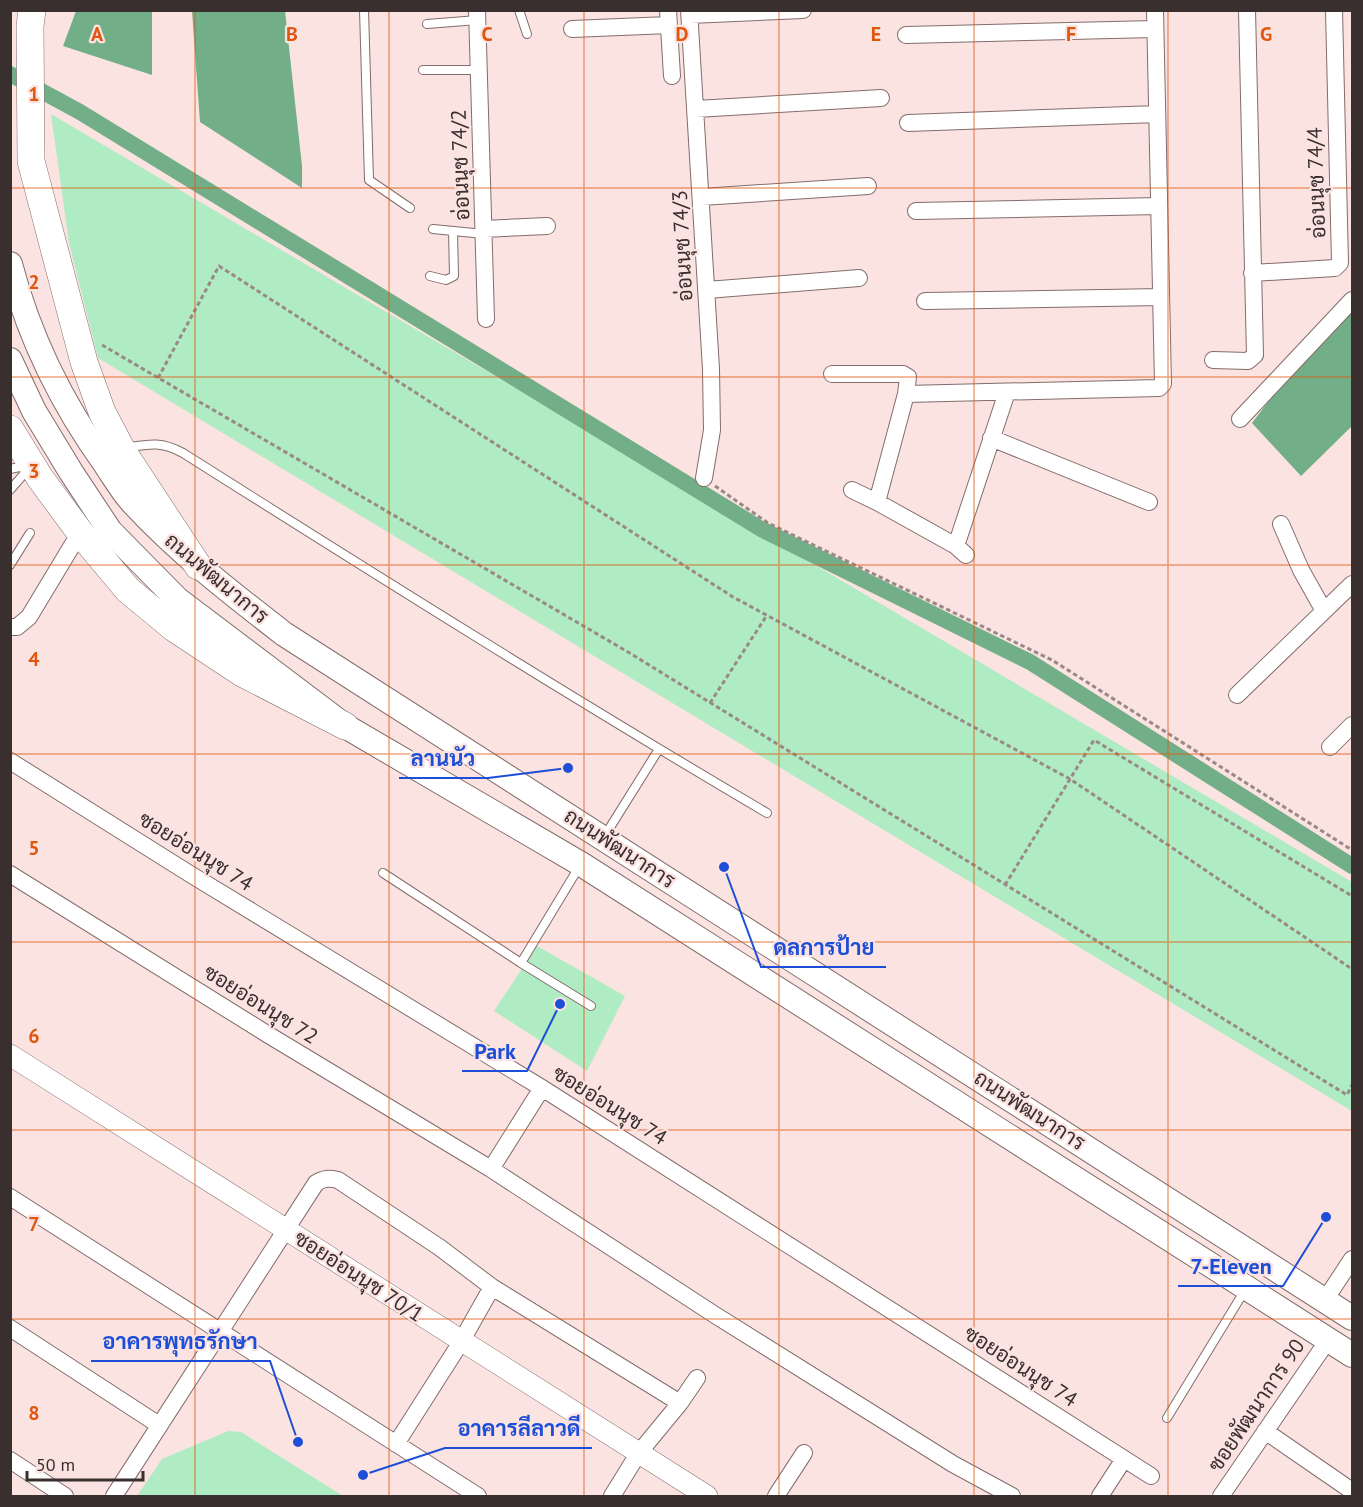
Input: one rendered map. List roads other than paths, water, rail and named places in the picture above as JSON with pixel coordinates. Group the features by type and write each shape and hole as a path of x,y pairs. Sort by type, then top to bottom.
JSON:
{"main road":[{"path":"22,52 32,10"},
{"path":"10,18 22,52 29,148 84,362 102,412 121,449 198,566"},
{"name":"ถนนพัฒนาการ","path":"10,264 42,359 79,428 131,501 198,566 284,634 1344,1307"},
{"name":"ถนนพัฒนาการ","path":"10,360 34,411 110,531 177,599 345,726 581,864 1353,1355"},
{"path":"10,429 21,467 128,590 174,628 242,673 345,726"}],"street":[{"path":"690,13 803,10"},
{"path":"906,394 1159,388 1164,381 1155,10"},
{"path":"1213,360 1248,361 1255,355 1247,10"},
{"name":"อ่อนนุช 74/4","path":"1252,273 1320,270 1335,268 1340,263 1334,10"},
{"name":"อ่อนนุช 74/3","path":"690,13 702,197 712,430 704,478"},
{"name":"อ่อนนุช 74/2","path":"478,15 486,319"},
{"path":"572,29 668,18 672,76"},
{"path":"906,35 1155,29"},
{"path":"696,109 881,98"},
{"path":"908,123 1158,114"},
{"path":"702,197 868,186"},
{"path":"916,211 1158,206"},
{"path":"484,232 547,226"},
{"path":"706,290 859,278"},
{"path":"925,301 1161,297"},
{"path":"1240,419 1353,300"},
{"path":"832,374 903,374 908,376 906,394 877,502"},
{"path":"852,490 961,551 991,438 1007,392"},
{"path":"991,438 1149,502"},
{"path":"1281,524 1305,579 1324,611"},
{"path":"10,627 17,627 29,617 73,544 82,535"},
{"path":"1237,695 1353,584"},
{"path":"1330,747 1353,725"},
{"name":"ซอยอ่อนนุช 74","path":"10,761 190,874 542,1088 1151,1476"},
{"name":"ซอยอ่อนนุช 72","path":"13,881 491,1169 714,1315 953,1464 1012,1497"},
{"name":"ซอยอ่อนนุช 70/1","path":"10,1055 707,1497"},
{"path":"491,1169 542,1088"},
{"path":"114,1497 285,1228 316,1183 322,1179 338,1180 439,1247 492,1287 680,1403"},
{"path":"10,1197 478,1497"},
{"path":"1344,1307 1353,1259"},
{"path":"396,1444 461,1342 492,1287"},
{"path":"10,1328 159,1425"},
{"name":"ซอยพัฒนาการ 90","path":"1221,1497 1328,1340"},
{"path":"612,1497 638,1454 680,1403 697,1378"},
{"path":"1264,1431 1353,1491"},
{"path":"776,1497 804,1453"},
{"path":"1100,1497 1124,1459"},
{"path":"10,1460 65,1497"}],"lane":[{"path":"364,10 369,180 410,208"},
{"path":"519,10 527,34"},
{"path":"427,24 478,15"},
{"path":"423,70 479,70"},
{"path":"433,229 484,232"},
{"path":"430,276 446,280 454,276 453,231"},
{"path":"121,449 167,444 183,453 369,571 767,813"},
{"path":"10,490 21,467"},
{"path":"10,565 30,533"},
{"path":"603,838 659,749"},
{"path":"521,963 581,864"},
{"path":"383,873 521,963 591,1005"},
{"path":"1167,1418 1247,1287"}],"waterway":[{"path":"10,74 80,112 761,529 1030,662 1352,866"}],"place":[{"name":"ลานนัว","path":"568,768"},
{"name":"ดลการป้าย","path":"724,867"},
{"name":"Park","path":"560,1004"},
{"name":"7-Eleven","path":"1326,1217"},
{"name":"อาคารพุทธรักษา","path":"298,1442"},
{"name":"อาคารลีลาวดี","path":"363,1475"}]}
